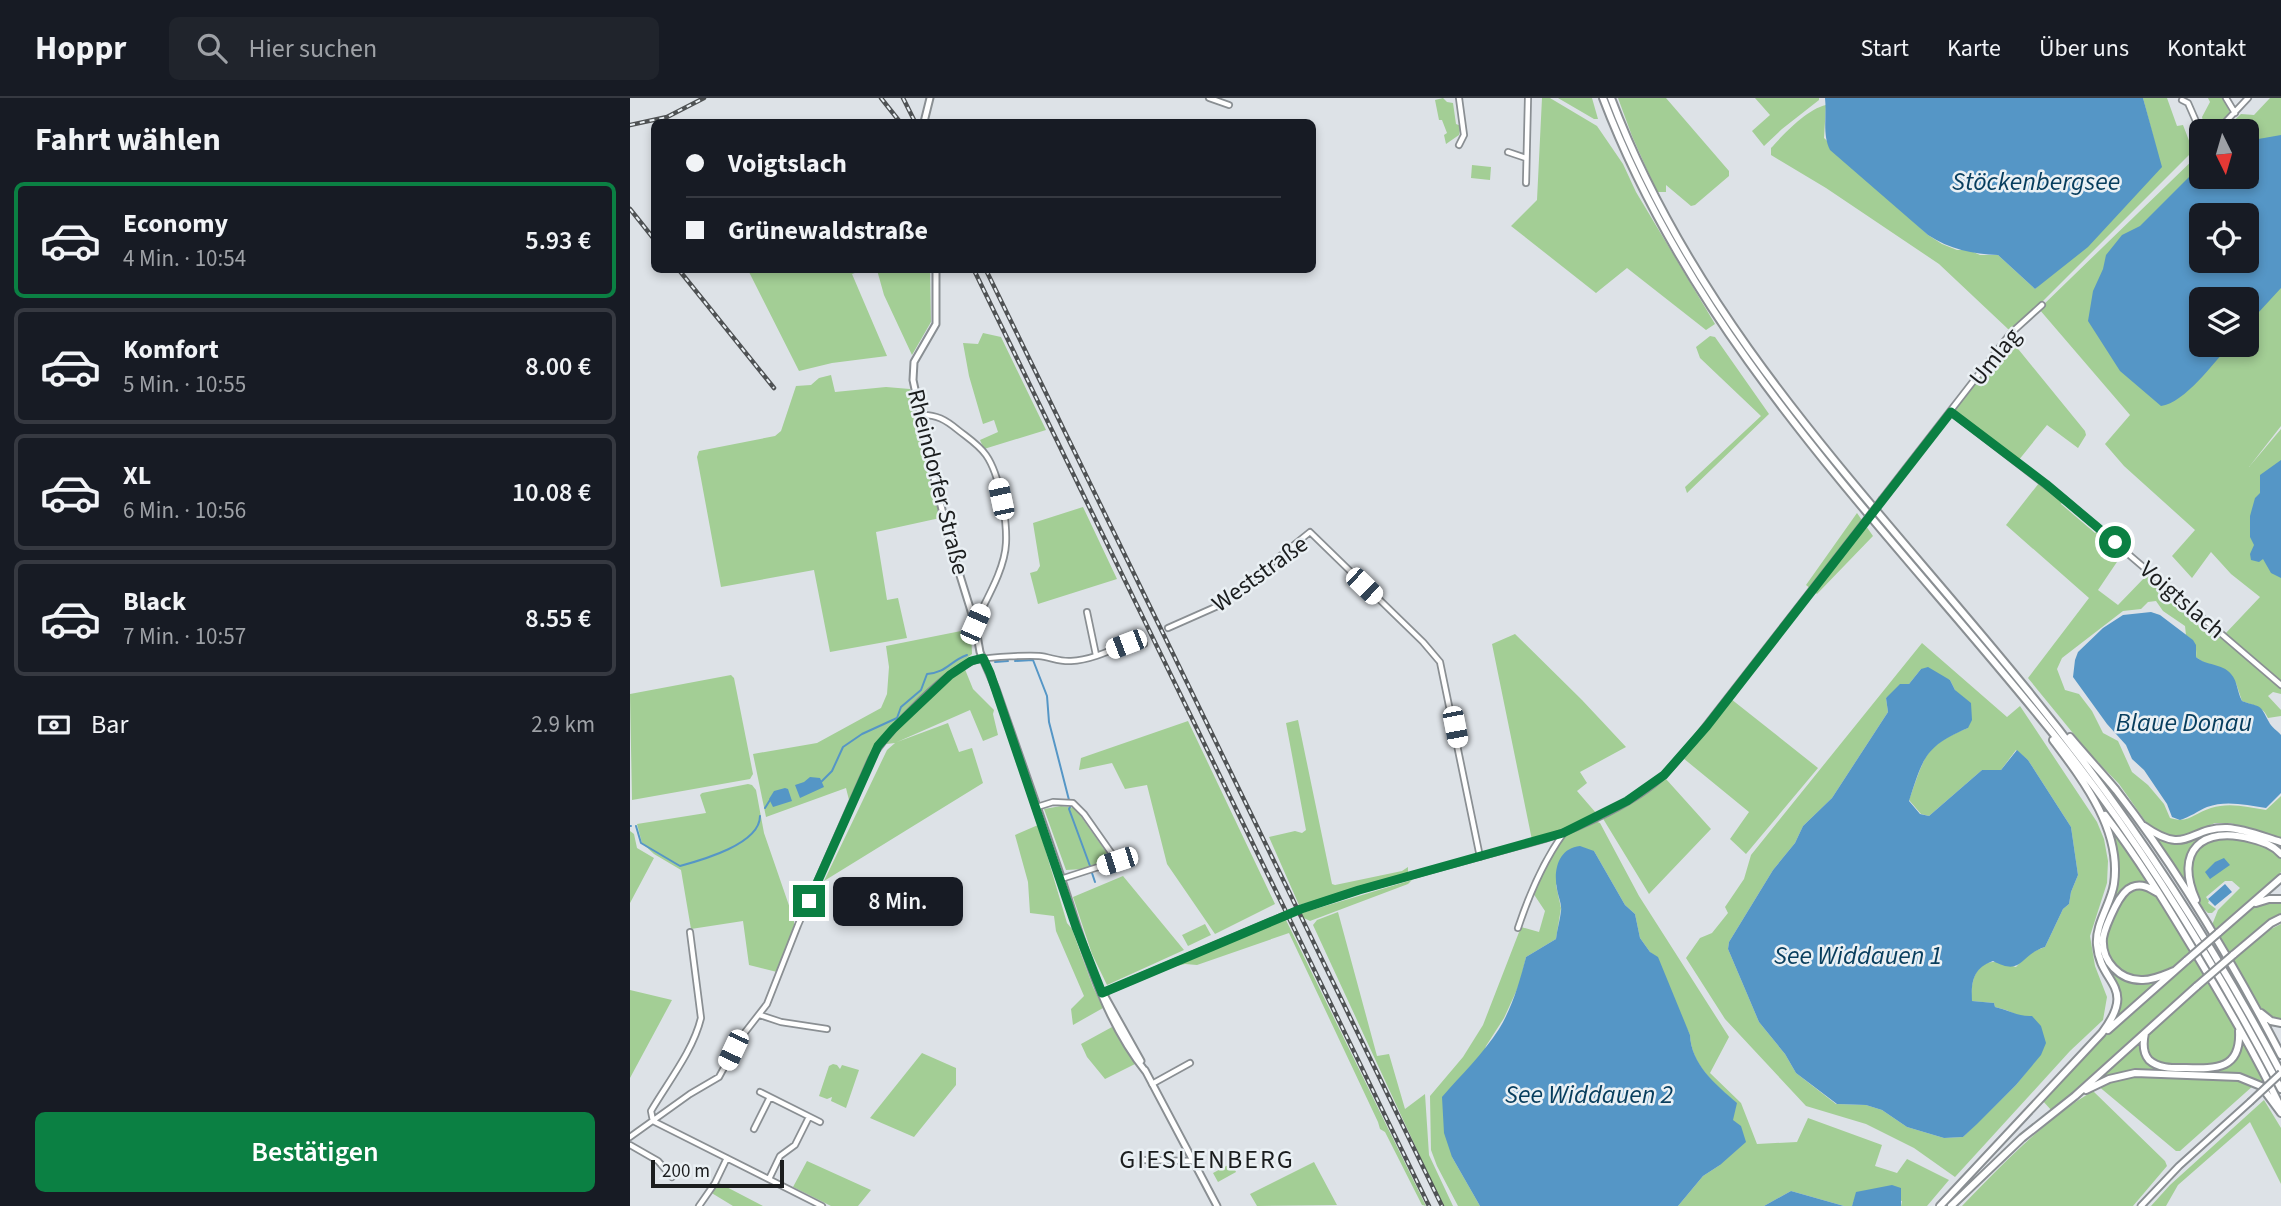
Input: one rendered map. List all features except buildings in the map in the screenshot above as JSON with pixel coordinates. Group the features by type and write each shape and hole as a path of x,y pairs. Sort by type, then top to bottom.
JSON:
{"highway":[{"path":"1603,98 1624,150 1660,225 1727,334 1814,449 2089,779 2160,880 2219,974 2281,1089"},
{"path":"1611,98 1646,181 1665,217 1701,280 1744,344 1832,459 2029,692 2096,777 2169,879 2224,969 2281,1073"},
{"path":"2029,692 2055,718 2139,822 2202,915 2281,1055"},
{"path":"2024,698 2160,894 2238,1025 2281,1110"},
{"path":"1940,1206 2113,1019 2117,1001 2116,989 2102,963 2097,945 2099,927 2112,896 2114,848 2093,800"},
{"path":"2139,822 2154,833 2174,840 2229,828 2281,842"},
{"path":"2202,915 2188,876 2191,857 2200,843 2213,836 2228,833 2267,844 2281,854"},
{"path":"2086,1050 2281,878"},
{"path":"2160,894 2140,886 2125,892 2107,924 2104,947 2111,965 2129,978 2145,980 2175,971"},
{"path":"2248,907 2269,899 2281,899"},
{"path":"1951,1206 2022,1138 2075,1096 2232,956 2280,919"},
{"path":"2257,1010 2271,1021 2281,1023"},
{"path":"2146,1031 2144,1053 2157,1065 2166,1068 2209,1069 2221,1067 2233,1058 2239,1043 2238,1025"},
{"path":"2075,1096 2101,1082 2135,1073 2239,1077 2261,1086 2281,1110"}],"main road":[{"path":"924,119 930,98"},
{"name":"Rheindorfer Straße","path":"936,273 937,312 933,330 913,366 913,380 953,552 983,658 1104,1001 1136,1060 1146,1072 1217,1206"},
{"path":"2141,1206 2179,1166 2281,1073"}],"street":[{"path":"1209,98 1228,105"},
{"path":"1459,98 1464,135 1459,145"},
{"path":"1526,183 1528,98"},
{"path":"2226,98 2235,113"},
{"path":"2229,119 2248,98"},
{"path":"2182,100 2188,103 2195,119"},
{"path":"1508,152 1526,158"},
{"name":"Umlag","path":"1102,993 1301,909 1563,833 1627,801 1664,775 1707,726 2010,334 2042,304"},
{"name":"Voigtslach","path":"1951,412 2064,499 2281,685"},
{"path":"920,415 935,416 946,421 982,450 995,472 1006,545 996,580 975,624"},
{"name":"Weststraße","path":"1168,628 1220,605 1310,532 1423,642 1440,662 1480,856"},
{"path":"1087,612 1096,655"},
{"path":"630,1138 690,1094 719,1077 739,1040 760,1015 770,999 798,925 878,746 893,729 950,675 971,661 983,658 1040,656 1073,662 1130,642"},
{"path":"1037,807 1053,802 1073,803 1084,814 1117,861 1061,879"},
{"path":"1518,928 1531,893 1553,847 1563,833"},
{"path":"1545,839 1553,847"},
{"path":"653,1121 651,1111 687,1051 701,1018 690,932"},
{"path":"760,1015 781,1022 827,1029"},
{"path":"1152,1084 1189,1063"},
{"path":"760,1092 820,1122"},
{"path":"754,1129 770,1097"},
{"path":"769,1179 780,1156 795,1145 809,1116"},
{"path":"653,1121 822,1206"},
{"path":"630,1145 649,1154 671,1177"},
{"path":"699,1206 715,1183 727,1158"},
{"path":"1141,1160 1195,1161"}],"green space":[{"path":"1443,98 1453,103 1456,124 1461,126 1459,135 1446,144 1444,135 1447,133 1442,120 1439,120 1435,100"},
{"path":"1542,98 1550,98 1597,126 1623,164 1636,192 1715,324 1706,330 1627,268 1596,293 1511,226 1537,200"},
{"path":"1558,98 1592,98 1598,119 1594,119"},
{"path":"1618,98 1666,98 1729,171 1729,176 1691,206 1666,185 1666,192 1657,192"},
{"path":"1755,98 1819,100 1764,146 1752,131 1770,115"},
{"path":"2143,98 2167,98 2177,126 2183,125 2189,141 2189,155 2012,330 1939,264 1826,188 1771,155 1771,148 1811,111 1826,105 1824,138 1928,235 1957,250 1969,250 1980,255 1998,255 2035,289 2161,167"},
{"path":"2208,98 2223,98 2230,112 2224,119 2202,119 2210,102"},
{"path":"2270,98 2281,98 2281,426 2249,467 2281,429 2281,682 2225,634 2260,597 2231,574 2211,552 2192,578 2172,556 2195,530 2124,466 2105,444 2130,415 2039,309 2189,164 2189,189 2259,189 2259,119 2236,119 2241,114 2254,115"},
{"path":"1472,165 1491,167 1490,180 1471,178"},
{"path":"750,273 855,273 852,274 887,356 832,363 799,371"},
{"path":"878,273 930,273 931,322 912,355 884,295"},
{"path":"983,333 1001,337 1046,430 984,449 980,440 998,432 994,420 983,424 963,343 978,344"},
{"path":"1710,336 1715,337 1769,414 1687,493 1685,487 1761,416 1700,358 1696,347"},
{"path":"2010,339 2085,431 2086,435 2078,448 2047,425 2018,461 1954,410"},
{"path":"831,375 835,392 886,387 910,389 940,518 876,532 887,600 898,598 907,638 830,652 814,570 721,587 697,457 699,451 775,436 781,431 796,386 811,385 819,378"},
{"path":"2039,483 2063,501 2061,504 2095,533 2098,531 2123,553 2098,590 2118,605 2147,575 2281,689 2281,694 2273,692 2268,696 2281,710 2281,716 2268,718 2260,708 2242,701 2236,683 2196,657 2195,644 2186,635 2185,626 2163,611 2156,601 2148,602 2141,609 2123,611 2062,658 2057,669 2065,690 2079,694 2092,711 2103,733 2118,741 2132,772 2148,785 2164,804 2170,818 2187,819 2225,805 2266,810 2281,796 2281,838 2230,823 2215,823 2175,837 2162,834 2148,825 2119,784 2090,754 2028,678 2089,598 2006,525"},
{"path":"1083,507 1117,579 1038,604 1030,573 1037,571 1040,566 1033,523"},
{"path":"1857,513 1873,536 1817,594 1806,585"},
{"path":"971,629 972,654 962,662 973,689 994,710 998,735 983,741 970,710 897,742 948,723 959,752 972,748 983,783 824,881 887,750 895,743 878,745 849,800 846,788 766,817 753,754 817,743 881,708 887,694 889,667 886,646"},
{"path":"1515,634 1626,747 1580,772 1587,783 1577,791 1596,813 1564,830 1532,840 1492,644"},
{"path":"1922,643 2007,717 2020,706 2097,822 2104,839 2108,861 2107,883 2090,936 2095,966 2107,997 2103,1020 2070,1051 1955,1177 1914,1148 1866,1124 1806,1106 1725,1019 1686,958 1700,938 1712,933 1728,913 1725,907 1744,879 1751,855","holes":["1921,669 1950,680 1968,728 1934,747 1923,763 1909,800 1921,814 1929,816 1982,770 2001,770 2016,750 2028,760 2071,827 2078,875 2069,904 2063,909 2045,947 2029,953 2016,967 1999,962 1987,963 1977,971 1973,983 1971,1001 1994,1003 1995,1007 2020,1018 2029,1029 2040,1055 2016,1085 1963,1137 1944,1138 1907,1127 1882,1110 1866,1105 1836,1104 1796,1073 1785,1054 1759,1022 1728,949 1729,942 1773,870 1795,843 1803,826 1832,798 1888,712 1886,698 1909,684"]},
{"path":"731,675 734,678 753,774 750,779 632,800 630,694"},
{"path":"1731,699 1818,768 1746,854 1730,839 1749,812 1683,758"},
{"path":"1298,720 1332,884 1402,871 1408,867 1408,873 1299,905 1269,837 1295,831 1302,833 1306,830 1286,723"},
{"path":"1188,721 1275,904 1215,934 1167,864 1147,785 1125,789 1112,763 1079,770 1081,758"},
{"path":"1666,779 1711,829 1649,894 1602,817"},
{"path":"748,784 756,790 764,833 794,920 777,972 749,965 743,921 691,929 681,870 654,854 642,843 637,824 706,813 700,795 702,793"},
{"path":"1061,806 1075,808 1110,861 1083,869 1066,870 1044,809"},
{"path":"1593,820 1600,823 1639,896 1729,1037 1710,1073 1741,1103 1757,1144 1797,1142 1808,1118 1882,1145 1875,1166 1897,1173 1907,1159 1949,1180 1927,1206 1901,1206 1902,1201 1857,1192 1852,1206 1844,1206 1791,1191 1764,1206 1678,1206 1703,1176 1720,1165 1736,1103 1700,1065 1691,1046 1690,1035 1650,952 1640,938 1635,914 1625,905 1594,851 1556,885 1561,908 1556,939 1526,957 1520,983 1504,1018 1486,1046 1452,1157 1480,1206 1458,1206 1431,1150 1430,1096 1463,1057 1483,1025 1521,927 1539,932 1545,911 1533,893 1543,870 1565,834"},
{"path":"1038,825 1067,923 1072,929 1103,1008 1073,1025 1071,1009 1084,996 1056,931 1054,916 1030,913 1028,882 1015,835"},
{"path":"2110,828 2151,885 2135,887 2115,901 2104,923 2101,949 2120,974 2132,981 2163,978 2113,1021 2119,1006 2102,958 2099,938 2118,864"},
{"path":"2220,830 2237,831 2281,844 2281,849 2263,840 2237,833 2211,834 2193,847 2188,857 2187,885 2154,836 2180,842"},
{"path":"630,831 634,834 637,848 654,858 630,903"},
{"path":"2215,837 2260,843 2281,859 2281,872 2274,882 2216,931 2212,925 2218,910 2240,888 2232,881 2225,881 2206,897 2208,903 2216,909 2212,913 2208,913 2201,905 2191,876 2192,861 2200,848"},
{"path":"1123,876 1184,950 1107,985 1092,954 1073,897"},
{"path":"1412,880 1408,884 1310,921 1302,917 1302,913"},
{"path":"2137,887 2150,890 2157,897 2191,951 2177,964 2150,977 2129,975 2120,971 2108,957 2105,947 2105,936 2118,907 2127,894"},
{"path":"2269,902 2281,902 2281,915 2230,954 2219,935 2251,909"},
{"path":"1338,912 1377,1056 1389,1054 1405,1109 1425,1094 1429,1155 1453,1206 1443,1206 1313,925 1317,920"},
{"path":"1286,920 1426,1206 1422,1205 1385,1132 1380,1129 1289,933 1197,965 1185,964 1169,968"},
{"path":"1205,924 1211,935 1188,946 1182,935"},
{"path":"2281,924 2281,1021 2265,1015 2233,960 2269,930"},
{"path":"2194,957 2204,975 2052,1111 2042,1100 2094,1046"},
{"path":"2208,979 2234,1023 2237,1037 2233,1054 2217,1065 2203,1067 2172,1066 2158,1062 2149,1055 2145,1045 2150,1031"},
{"path":"630,990 672,1000 630,1078"},
{"path":"1112,1027 1135,1064 1105,1079 1087,1057 1081,1044"},
{"path":"2142,1037 2150,1062 2204,1071 2236,1057 2241,1038 2265,1082 2262,1085 2225,1073 2178,1071 2145,1072 2094,1081"},
{"path":"922,1053 956,1068 956,1085 914,1137 870,1118"},
{"path":"833,1064 840,1069 842,1065 859,1070 846,1108 831,1101 832,1097 827,1099 819,1096 829,1066"},
{"path":"2143,1075 2239,1079 2254,1085 2180,1151 2176,1151 2097,1085"},
{"path":"2093,1091 2167,1166 2133,1206 1962,1206 2041,1129"},
{"path":"2264,1100 2281,1128 2281,1184 2250,1122 2178,1185 2166,1206 2151,1206 2170,1185"},
{"path":"807,1161 871,1190 858,1206 831,1206 793,1187"},
{"path":"1314,1162 1337,1205 1257,1206 1250,1194"},
{"path":"1232,1163 1236,1172 1218,1182 1213,1173"},
{"path":"717,1182 763,1206 733,1206 710,1192"}],"water":[{"name":"Stöckenbergsee","path":"1825,98 2143,98 2162,167 2088,247 2035,289 1998,255 1961,250 1928,235 1830,150 1825,131"},
{"path":"2281,135 2281,288 2259,312 2259,287 2189,287 2189,357 2219,357 2180,398 2161,406 2120,371 2088,321 2093,291 2106,255 2122,235 2140,226 2189,177 2189,189 2259,189 2259,139"},
{"path":"2281,460 2281,578 2271,573 2263,559 2259,562 2251,560 2250,554 2254,545 2250,537 2250,516 2255,498 2260,493 2260,475"},
{"name":"Blaue Donau","path":"2151,612 2160,615 2193,640 2196,657 2227,670 2235,680 2242,701 2259,707 2271,726 2281,735 2281,793 2266,808 2221,804 2207,807 2180,820 2172,817 2167,804 2144,770 2132,759 2126,745 2073,677 2078,652 2103,628 2123,615"},
{"name":"See Widdauen 1","path":"1928,667 1950,680 1955,690 1971,703 1972,720 1968,728 1943,741 1928,755 1922,764 1909,801 1920,814 1929,816 1982,770 2001,770 2017,750 2028,760 2071,827 2078,875 2069,904 2063,909 2045,947 2016,966 2010,967 1993,961 1981,968 1975,976 1972,1001 1994,1003 1995,1007 2032,1016 2041,1026 2046,1043 2041,1055 2016,1085 1963,1137 1944,1138 1907,1127 1882,1110 1866,1105 1837,1104 1796,1073 1785,1054 1759,1022 1728,949 1729,942 1773,870 1795,843 1803,826 1832,798 1888,712 1886,698 1900,684 1909,684 1921,669"},
{"path":"810,777 820,778 824,787 800,798 795,785"},
{"path":"788,789 792,801 773,807 769,799 774,791"},
{"name":"See Widdauen 2","path":"1580,846 1594,851 1625,905 1635,914 1640,938 1650,952 1658,957 1700,1065 1737,1103 1733,1120 1741,1126 1746,1142 1703,1176 1678,1206 1480,1206 1452,1157 1444,1133 1442,1097 1499,1029 1515,994 1526,957 1556,939 1561,908 1556,881 1557,867 1562,855"},
{"path":"2224,858 2230,865 2210,879 2205,872 2215,862"},
{"path":"2225,884 2232,892 2215,906 2208,899"},
{"path":"1892,1185 1901,1188 1901,1206 1852,1206 1856,1192"},
{"path":"1791,1191 1844,1206 1764,1206"}],"waterway":[{"path":"821,782 832,771 843,747 862,734 897,718 901,707 921,690 927,674 944,669 967,655"},
{"path":"1015,661 1033,660 1047,696 1049,722 1069,800"},
{"path":"995,662 1008,661"},
{"path":"765,808 770,800"},
{"path":"1071,805 1069,809 1090,866"},
{"path":"636,826 641,843 680,866 715,855 740,843 751,835 760,816"},
{"path":"1092,873 1095,882"}],"railway":[{"path":"658,119 704,98"},
{"path":"881,98 898,119"},
{"path":"903,98 914,119"},
{"path":"630,125 651,120"},
{"path":"630,209 651,235"},
{"path":"681,273 774,388"},
{"path":"975,273 1429,1206"},
{"path":"987,273 1442,1206"}],"district":[{"name":"GIESLENBERG","path":"1207,1159"}],"route":[{"path":"809,901 878,746 930,692 971,661 983,658 990,673 1076,927 1102,993 1281,916 1359,890 1563,833 1634,796 1664,775 1707,726 1951,412 2046,484 2115,542"}]}
